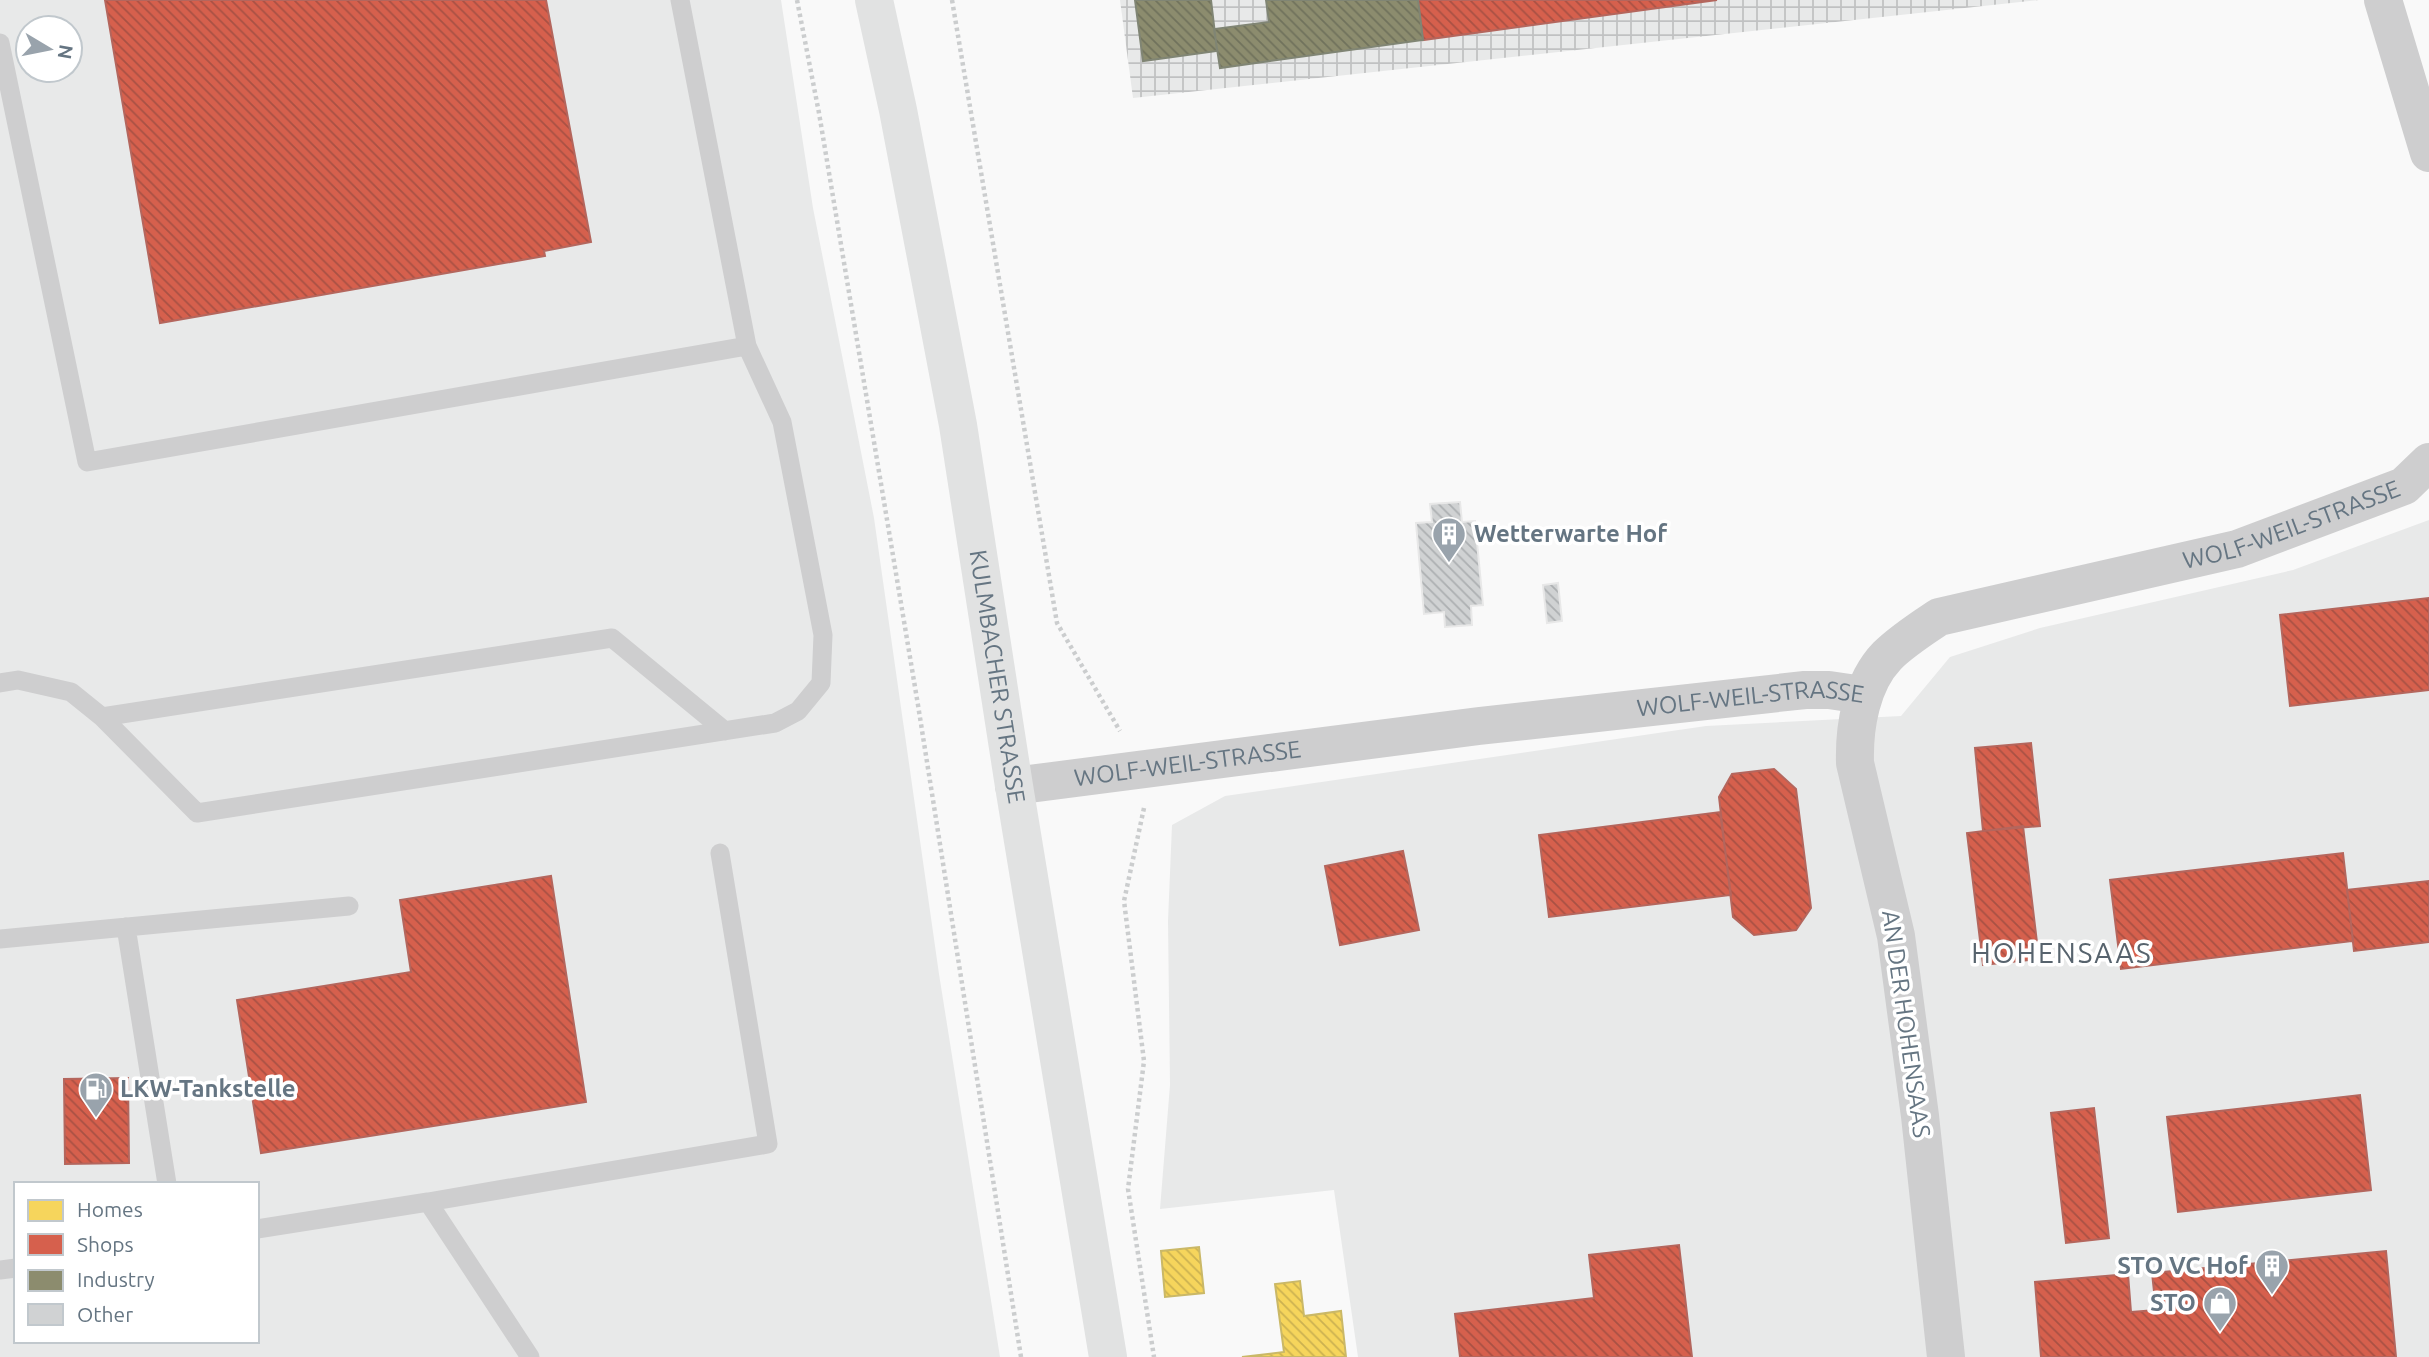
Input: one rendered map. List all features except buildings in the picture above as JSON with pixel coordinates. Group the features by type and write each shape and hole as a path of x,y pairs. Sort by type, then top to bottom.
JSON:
{"main road":[{"name":"KULMBACHER STRASSE","path":"874,0 898,110 958,425 1108,1357"}],"street":[{"path":"2383,0 2429,153"},
{"name":"WOLF-WEIL-STRASSE","path":"1014,786 1479,726 1805,690 1863,695 1885,657 1939,617 2236,549 2404,486 2429,462"},
{"name":"AN DER HOHENSAAS","path":"1863,695 1854,738 1855,763 1896,936 1920,1116 1946,1357"}],"lane":[{"path":"0,682 18,680 71,692 102,717 197,813 775,723 798,711 821,683 823,635 782,422 747,346 680,0"},
{"path":"0,43 87,462 747,346"},
{"path":"102,717 612,638 725,731"},
{"path":"259,1229 768,1144 720,853"},
{"path":"0,939 349,906"},
{"path":"126,927 167,1182"},
{"path":"428,1202 530,1357"}],"path":[{"path":"797,0 819,113 916,691 1021,1357"},
{"path":"952,0 1057,623 1141,768 1144,814 1124,901 1144,1061 1128,1189 1154,1357"}],"shaded area":[{"path":"0,0 781,0 813,208 874,518 939,974 1000,1357 0,1357"},
{"path":"1120,0 2039,0 1133,98"},
{"path":"2429,520 2429,1357 1358,1357 1334,1190 1160,1209 1170,1085 1168,921 1172,825 1225,796 1706,726 1901,716 1950,657 2040,628 2293,570"}],"place":[{"name":"Wetterwarte Hof","path":"1449,564"},
{"name":"LKW-Tankstelle","path":"96,1119"},
{"name":"STO VC Hof","path":"2272,1296"},
{"name":"STO","path":"2220,1333"}],"district":[{"name":"HOHENSAAS","path":"2062,953"}]}
